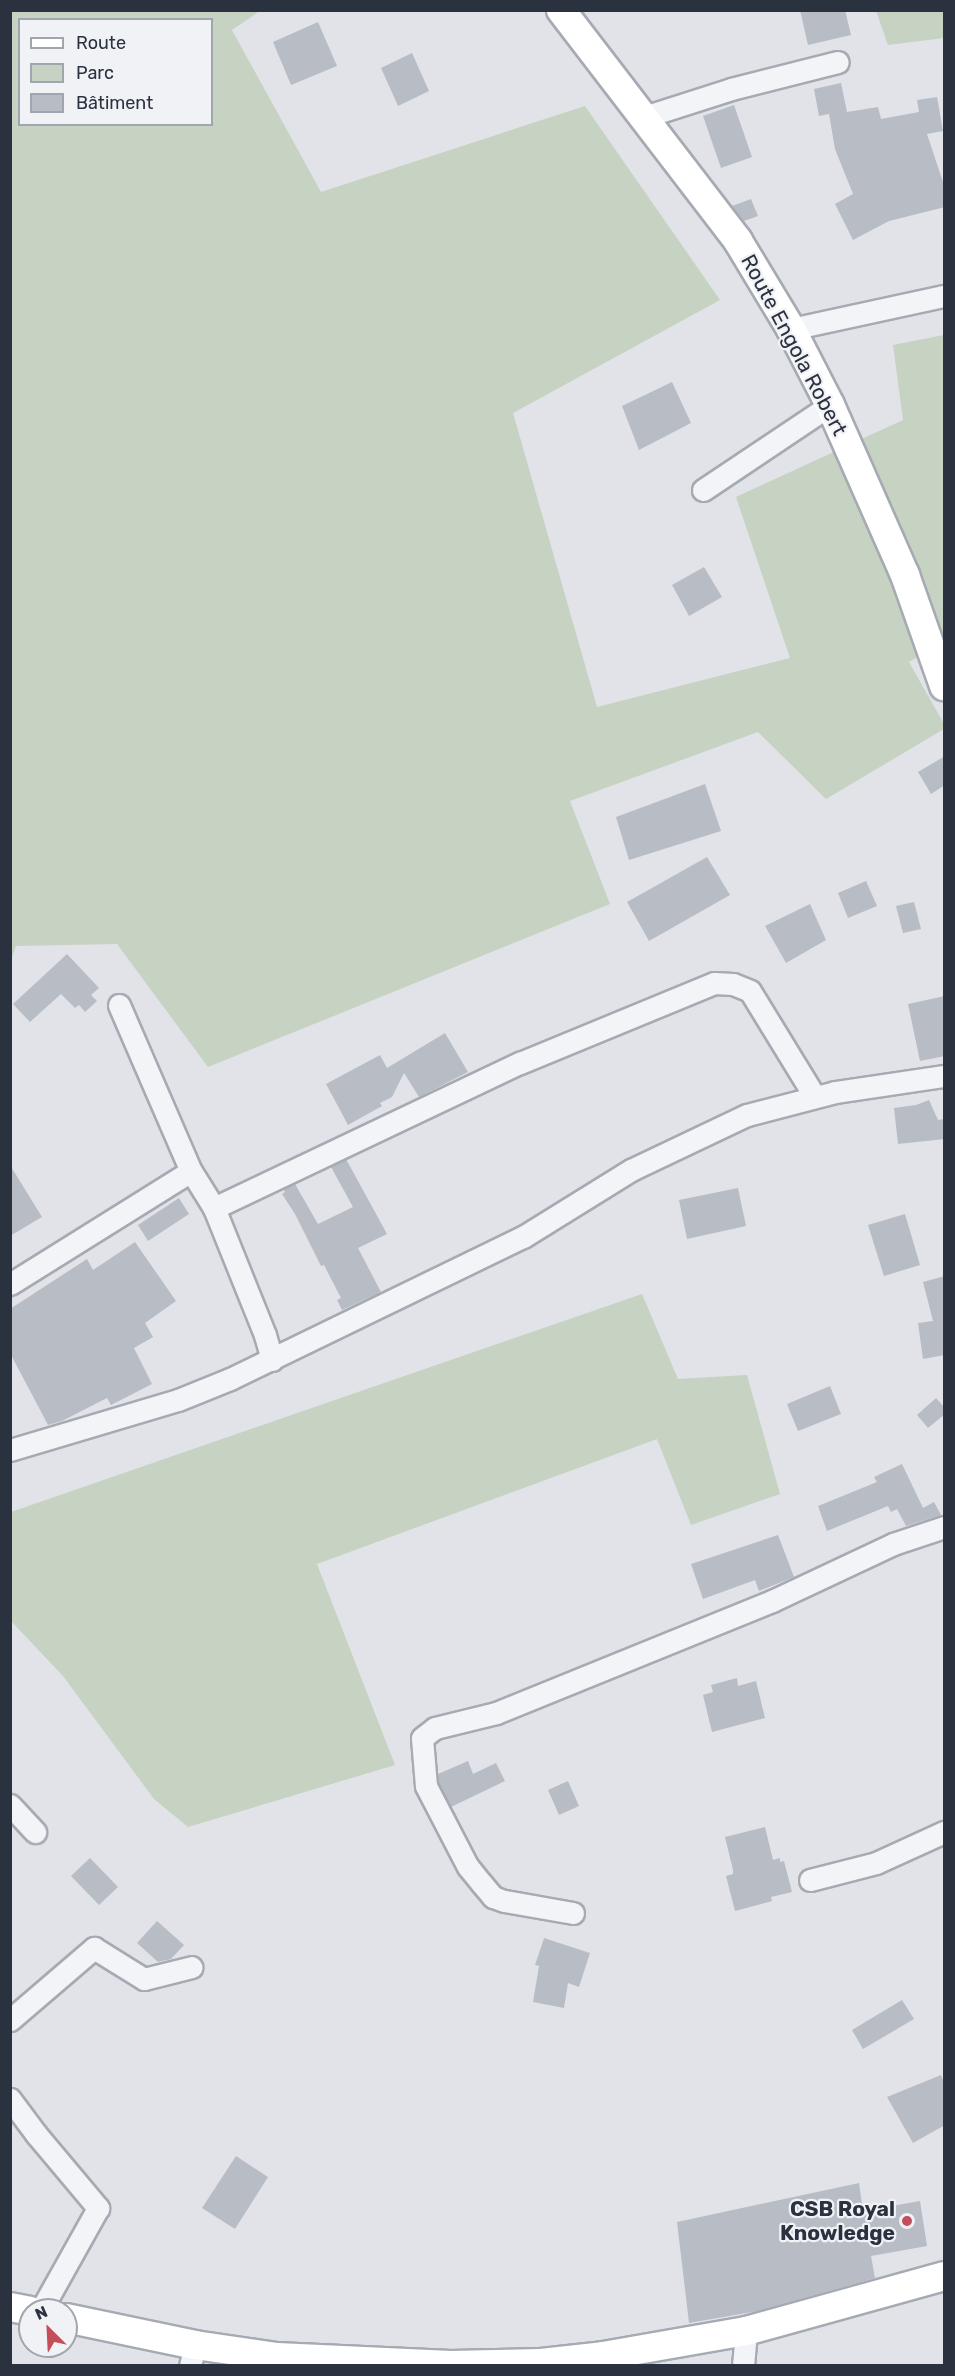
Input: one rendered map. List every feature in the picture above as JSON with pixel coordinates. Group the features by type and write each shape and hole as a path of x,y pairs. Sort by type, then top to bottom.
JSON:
{"street":[{"name":"Route Engola Robert","path":"561,10 738,241 791,329 830,405 905,575 945,686"},
{"path":"644,117 731,89 838,62"},
{"path":"791,329 945,296"},
{"path":"703,490 830,405"},
{"path":"214,1208 520,1063 714,983 733,984 750,991 815,1097"},
{"path":"119,1005 191,1172 214,1208 265,1335 272,1360"},
{"path":"10,1450 178,1400 272,1360 523,1237 631,1170 747,1115 815,1097 945,1077"},
{"path":"10,1284 191,1172"},
{"path":"573,1913 504,1901 493,1897 487,1891 468,1867 426,1786 422,1738 435,1728 496,1713 772,1601 893,1544 945,1527"},
{"path":"10,1805 35,1832"},
{"path":"810,1880 876,1863 945,1832"},
{"path":"10,2020 94,1948 144,1979 192,1967"},
{"path":"10,2098 36,2134 98,2208 48,2298"},
{"path":"78,2322 192,2356 277,2357 451,2365 541,2363 603,2356 747,2331 945,2276"},
{"path":"743,2366 747,2331"}],"green space":[{"path":"11,11 260,11 232,30 321,192 585,106 720,300 513,413 597,707 790,658 736,497 903,420 893,345 944,335 944,641 909,662 944,724 944,729 826,799 758,732 570,801 610,904 208,1067 117,944 16,946 11,960"},
{"path":"876,11 944,11 944,38 888,45"},
{"path":"642,1294 678,1379 747,1375 780,1494 691,1525 657,1439 317,1564 395,1765 188,1827 154,1799 63,1676 11,1621 11,1512"}],"building":[{"path":"800,10 845,10 851,35 808,45"},
{"path":"318,22 337,66 291,85 273,42"},
{"path":"412,53 429,91 398,106 381,68"},
{"path":"841,83 847,112 878,107 881,119 919,112 917,100 937,97 943,131 927,134 945,188 945,207 889,221 853,240 835,204 853,194 835,149 829,114 819,116 814,89"},
{"path":"734,105 752,157 721,168 703,116"},
{"path":"751,199 758,216 744,221 732,206"},
{"path":"672,382 691,423 639,450 622,406"},
{"path":"704,567 722,597 689,616 672,585"},
{"path":"945,756 945,785 931,794 918,772"},
{"path":"705,784 721,831 629,860 616,817"},
{"path":"707,857 730,895 649,941 627,902"},
{"path":"866,881 877,906 848,918 838,893"},
{"path":"914,902 921,929 903,933 896,906"},
{"path":"810,904 826,940 786,963 765,926"},
{"path":"67,954 99,988 91,995 97,1001 85,1012 79,1005 75,1008 61,994 30,1022 13,1004"},
{"path":"945,996 945,1056 920,1061 908,1004"},
{"path":"445,1033 468,1072 419,1097 404,1073 392,1097 380,1103 382,1106 348,1125 326,1084 380,1055 387,1068"},
{"path":"929,1100 938,1120 945,1119 945,1139 898,1144 894,1108 916,1105"},
{"path":"346,1159 387,1234 358,1248 381,1292 342,1310 337,1300 341,1298 324,1265 321,1266 295,1214 282,1194 285,1192 283,1189 295,1184 318,1224 353,1207 331,1167"},
{"path":"10,1165 42,1217 10,1236"},
{"path":"738,1188 746,1226 687,1239 679,1200"},
{"path":"179,1198 189,1214 148,1241 138,1225"},
{"path":"905,1214 920,1265 884,1276 868,1225"},
{"path":"135,1242 176,1301 145,1323 153,1337 134,1348 152,1384 111,1405 107,1398 62,1421 48,1425 10,1353 10,1309 87,1259 93,1270"},
{"path":"945,1276 945,1355 923,1359 918,1323 933,1321 923,1282"},
{"path":"830,1386 841,1414 798,1431 787,1404"},
{"path":"936,1398 945,1408 945,1414 928,1428 917,1415"},
{"path":"902,1464 923,1508 934,1502 941,1515 906,1526 897,1509 891,1512 888,1506 827,1531 818,1506 877,1482 874,1477"},
{"path":"778,1535 794,1577 759,1591 755,1580 703,1599 691,1564"},
{"path":"737,1678 738,1686 756,1681 765,1718 712,1732 703,1695 713,1692 711,1685"},
{"path":"468,1761 473,1774 496,1763 505,1781 451,1807 438,1782 438,1774"},
{"path":"568,1781 579,1806 559,1815 548,1790"},
{"path":"765,1827 773,1860 780,1858 780,1862 784,1861 792,1892 771,1897 772,1901 735,1911 726,1876 733,1874 733,1870 725,1837"},
{"path":"90,1858 118,1887 99,1905 71,1876"},
{"path":"157,1921 184,1945 171,1959 158,1962 137,1943"},
{"path":"544,1938 590,1953 579,1987 568,1983 564,2008 533,2002 539,1966 535,1965"},
{"path":"902,2000 914,2019 863,2049 852,2030"},
{"path":"941,2075 945,2085 945,2125 913,2143 887,2097"},
{"path":"236,2156 268,2177 235,2229 202,2208"},
{"path":"859,2183 863,2211 920,2201 927,2246 871,2256 875,2278 758,2311 689,2323 677,2222"}],"place":[{"name":"CSB Royal Knowledge","path":"907,2221"}]}
